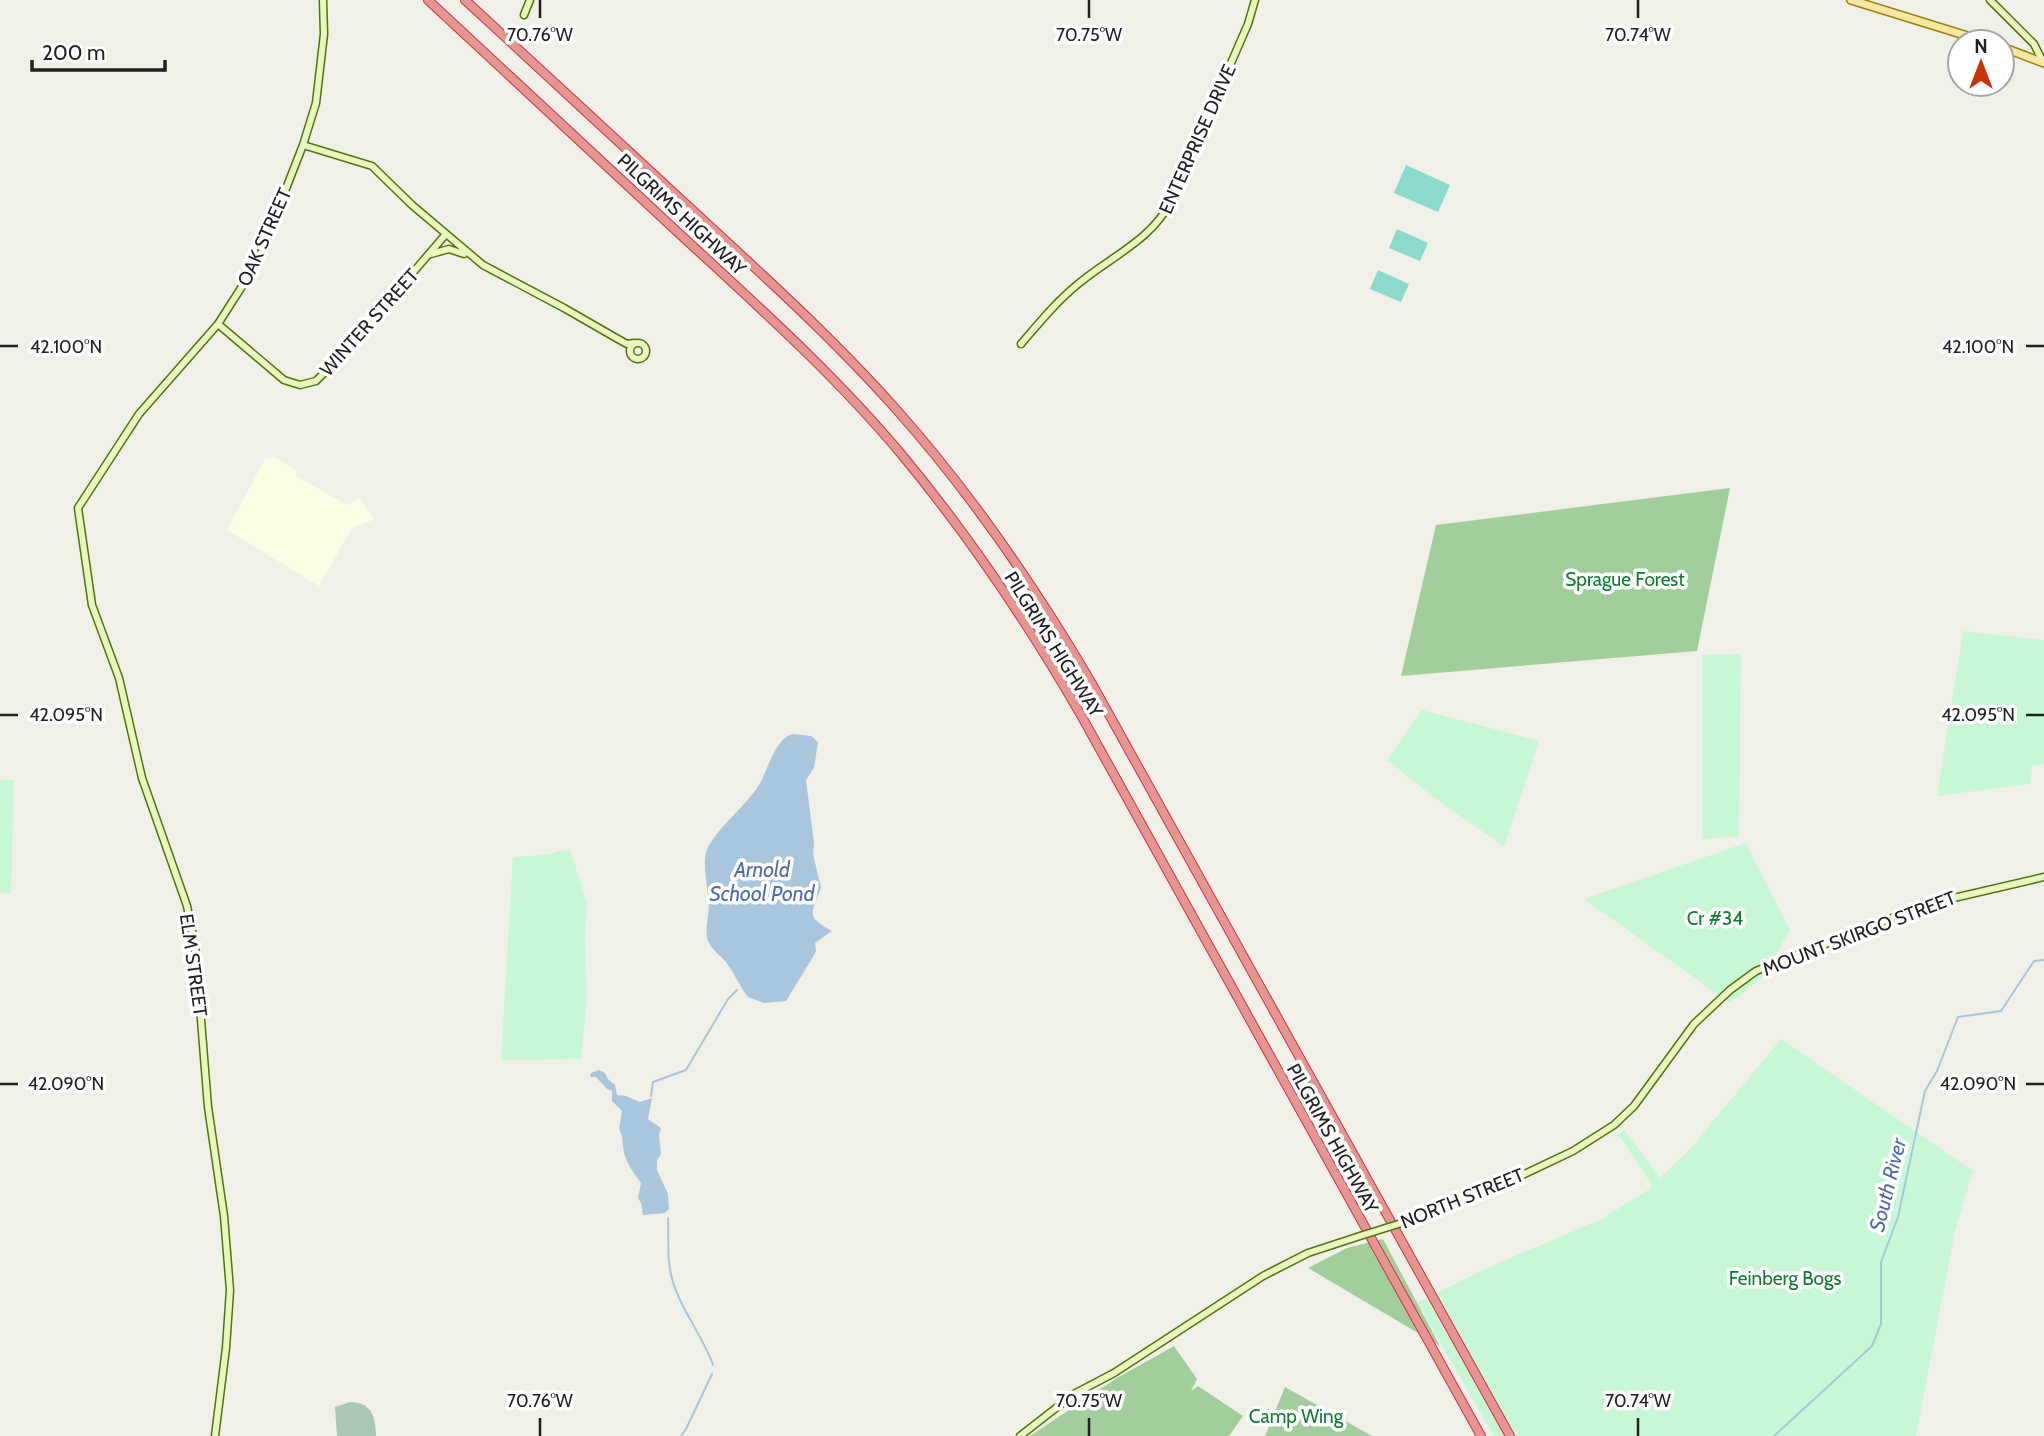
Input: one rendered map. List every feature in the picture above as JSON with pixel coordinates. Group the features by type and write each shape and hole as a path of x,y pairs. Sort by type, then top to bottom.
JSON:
{"highway":[{"name":"PILGRIMS HIGHWAY","path":"428,0 755,302 833,378 901,454 978,553 1046,656 1082,717 1481,1436"},
{"name":"PILGRIMS HIGHWAY","path":"465,0 810,320 894,407 976,508 1054,619 1091,682 1510,1436"}],"main road":[{"path":"1851,0 1946,29"},
{"path":"2016,52 2043,62"}],"street":[{"name":"OAK STREET","path":"78,508 139,414 218,324 257,263 303,145 319,88 324,34 323,0"},
{"path":"524,15 530,0"},
{"name":"ENTERPRISE DRIVE","path":"1021,344 1066,293 1142,237 1162,217 1250,18 1255,0"},
{"path":"1990,0 2034,44 2043,62"},
{"path":"303,145 374,167 472,257 497,274 564,308 627,344 644,346 645,355 638,359 618,339"},
{"name":"WINTER STREET","path":"218,324 284,380 300,385 316,381 446,234"},
{"path":"430,254 449,249 472,257"},
{"path":"630,353 634,343"},
{"name":"ELM STREET","path":"78,508 92,605 119,678 142,778 187,906 195,945 208,1107 224,1216 230,1290 215,1436"},
{"name":"MOUNT SKIRGO STREET","path":"1722,997 1742,980 1765,968 1917,908 1966,893 2044,877"},
{"name":"NORTH STREET","path":"1020,1436 1074,1394 1114,1373 1262,1276 1308,1254 1408,1221 1512,1180 1573,1151 1614,1125 1634,1106 1694,1024 1722,997"}],"shaded area":[{"path":"1406,165 1450,185 1438,212 1394,193"},
{"path":"1397,229 1428,243 1420,261 1389,248"},
{"path":"1378,270 1409,284 1401,302 1370,289"},
{"path":"274,456 297,471 296,476 347,505 359,498 375,519 352,528 319,586 227,530 266,457 270,460"},
{"path":"350,1402 368,1408 375,1422 376,1436 337,1436 335,1407"}],"green space":[{"name":"Sprague Forest","path":"1730,488 1697,651 1401,676 1436,525"},
{"path":"1963,631 2044,640 2044,764 2032,766 2030,784 1937,796"},
{"path":"1741,654 1739,837 1702,839 1702,655"},
{"path":"1422,710 1539,741 1504,846 1444,805 1387,760"},
{"path":"0,780 14,780 11,894 0,893"},
{"name":"Cr #34","path":"1746,843 1790,930 1762,978 1730,1003 1584,899"},
{"path":"570,849 587,904 587,996 581,1059 501,1060 513,857 544,855"},
{"name":"Feinberg Bogs","path":"1781,1039 1973,1171 1955,1231 1916,1436 1494,1436 1417,1303 1489,1267 1602,1219 1648,1190 1652,1185 1620,1137 1615,1136 1627,1128 1626,1132 1660,1178 1690,1149"},
{"path":"1383,1239 1440,1346 1308,1268 1347,1248"},
{"name":"Camp Wing","path":"1174,1346 1197,1379 1191,1391 1198,1386 1243,1416 1229,1436 1030,1436 1117,1378"},
{"name":"Camp Wing","path":"1285,1387 1372,1436 1265,1436"}],"water":[{"name":"Arnold School Pond","path":"793,734 811,736 818,742 814,768 806,780 813,854 821,888 813,913 817,921 832,931 815,943 816,951 813,957 786,1001 764,1003 748,997 728,965 708,941 709,904 705,859 713,839 759,785 781,742"},
{"path":"599,1070 615,1085 617,1095 640,1102 652,1098 648,1119 661,1128 661,1154 657,1160 657,1170 668,1194 669,1209 665,1213 643,1215 638,1198 641,1183 627,1161 619,1129 622,1111 612,1101 612,1091 596,1077 590,1077 591,1073"}],"waterway":[{"name":"South River","path":"1774,1436 1872,1346 1881,1324 1881,1262 1898,1217 1925,1091 1937,1071 1958,1017 2001,1011 2034,961 2044,960"},
{"path":"651,1096 653,1082 686,1070 728,999 737,990"},
{"path":"668,1218 673,1282 713,1365"},
{"path":"681,1436 712,1374"}]}
